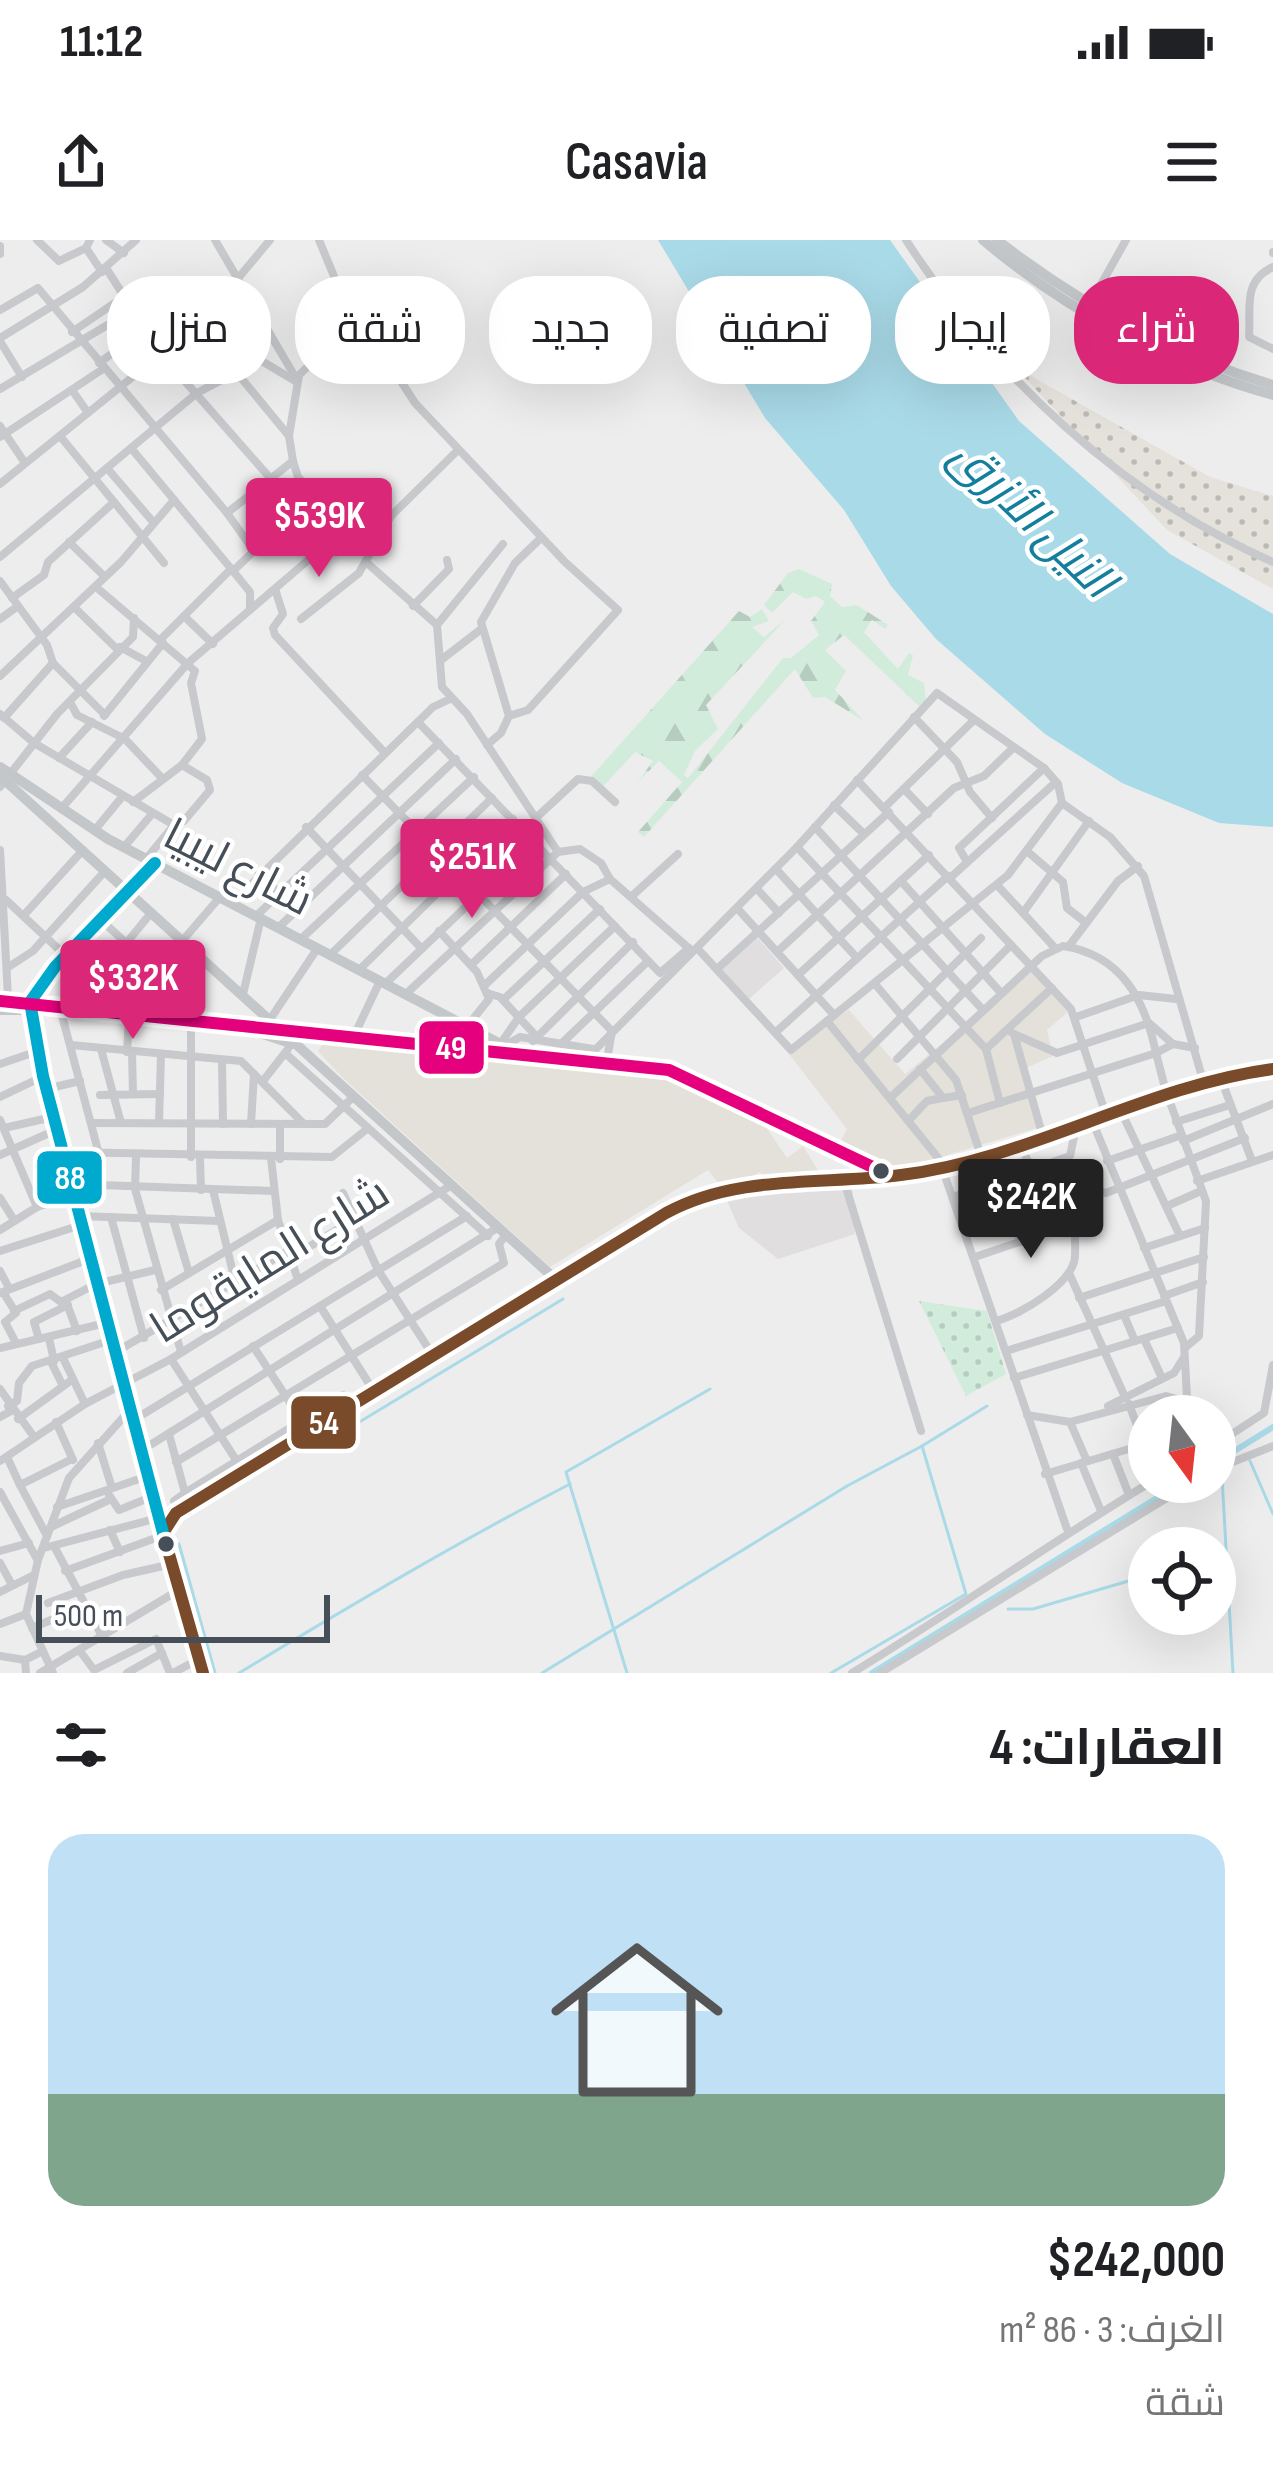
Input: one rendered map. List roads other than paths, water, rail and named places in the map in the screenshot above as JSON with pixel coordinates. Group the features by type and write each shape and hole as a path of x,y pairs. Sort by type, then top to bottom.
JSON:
{"main road":[{"path":"983,240 1172,358 1273,395"},
{"path":"997,240 1052,286 1074,296"},
{"path":"1239,373 1273,385"},
{"name":"شارع ليبيا","path":"4,777 124,848 507,1046"},
{"name":"شارع ليبيا","path":"4,777 271,1018 290,1047 327,1073 445,1189 537,1266"},
{"path":"2,1001 100,1008 191,1024 277,1032 590,1053 677,1072 882,1172 941,1164 1120,1109 1202,1077 1273,1066"},
{"path":"31,1004 62,1012 172,1015 277,1032"},
{"path":"327,1073 305,1040 338,1035"},
{"path":"537,1266 550,1276 562,1275 704,1195 941,1164 1104,1108 1273,1066"},
{"path":"833,1152 854,1170 841,1179"}],"street":[{"path":"37,240 56,261 88,244 108,276"},
{"path":"106,240 124,253"},
{"path":"22,377 0,340 104,270 136,240"},
{"path":"215,240 235,276"},
{"path":"240,276 270,240"},
{"path":"319,240 334,276"},
{"path":"906,240 976,332 1109,466 1188,519 1273,562"},
{"path":"1106,276 1126,240"},
{"path":"1273,267 1258,278 1246,302 1249,337 1273,350"},
{"path":"0,310 37,287 227,513 254,553 184,616 105,715 59,758"},
{"path":"72,332 107,308"},
{"path":"0,389 107,327"},
{"path":"271,337 295,379"},
{"path":"25,463 2,432 72,390 107,361"},
{"path":"0,484 123,384"},
{"path":"188,384 272,478"},
{"path":"1,554 196,393 214,384"},
{"path":"246,384 290,436"},
{"path":"60,810 188,663 327,544 315,528 319,500 298,478 293,461 290,436 297,384"},
{"path":"404,384 415,403 541,538 618,610 528,710 509,716"},
{"path":"72,390 88,413"},
{"path":"60,436 164,563"},
{"path":"131,448 250,592 250,609"},
{"path":"301,619 347,584 366,562 391,517 458,450"},
{"path":"227,513 293,461"},
{"path":"107,468 154,523"},
{"path":"315,528 362,483 391,517"},
{"path":"0,676 105,578 174,500"},
{"path":"0,619 44,575 48,562 114,502"},
{"path":"487,745 501,734 509,716 493,652 481,629 484,612 514,563 541,538"},
{"path":"69,542 105,578"},
{"path":"437,625 502,544"},
{"path":"413,606 449,569 447,560"},
{"path":"366,562 437,625 440,682 537,817 566,874 647,962 664,973 693,949"},
{"path":"0,581 43,639 53,663 105,715"},
{"path":"96,586 194,671 191,682 203,734 182,765 160,776 133,802"},
{"path":"275,589 283,614 273,628 277,637 385,753"},
{"path":"74,607 119,648 146,661"},
{"path":"184,616 213,644"},
{"path":"4,777 133,637 134,617"},
{"path":"441,660 481,629"},
{"path":"53,663 2,716 34,743 174,825"},
{"path":"507,1046 515,1037 562,1043 590,1053 758,889 937,692 1044,768 1056,782 1062,803 1138,866 1202,1077"},
{"path":"183,940 439,702 452,699"},
{"path":"70,702 76,714 124,739 160,776"},
{"path":"914,717 945,749 992,818"},
{"path":"718,969 842,856 974,721"},
{"path":"418,722 535,841 554,854"},
{"path":"243,994 258,917 439,743"},
{"path":"777,952 965,782 984,776 1012,749"},
{"path":"279,927 456,759"},
{"path":"182,765 206,780 210,790 184,821 174,825 129,891 55,967 31,1004 43,1076 89,1259 195,1665 203,1673"},
{"path":"967,862 959,848 1044,768"},
{"path":"362,775 590,1015 612,1031"},
{"path":"301,939 473,777"},
{"path":"537,817 578,779 592,781 615,802"},
{"path":"857,780 1076,1017 1104,1108"},
{"path":"775,1033 1056,782"},
{"path":"904,789 928,814"},
{"path":"94,831 122,797"},
{"path":"331,954 492,798"},
{"path":"406,993 554,854 580,849 601,863 610,880 718,969 791,1050 997,885 1028,852 1062,803"},
{"path":"834,805 864,834"},
{"path":"124,848 152,814"},
{"path":"360,969 513,819"},
{"path":"1023,913 1089,821"},
{"path":"306,827 421,948"},
{"path":"815,827 983,1010"},
{"path":"353,1037 383,981 535,841"},
{"path":"797,847 986,1049 1000,1103"},
{"path":"24,915 83,850"},
{"path":"0,852 8,968 2,1001"},
{"path":"1028,852 1065,886 1068,910 1085,922"},
{"path":"632,896 678,854"},
{"path":"798,975 929,856"},
{"path":"1069,946 1138,866"},
{"path":"776,869 857,958"},
{"path":"8,968 106,870"},
{"path":"258,872 297,911"},
{"path":"471,965 566,874"},
{"path":"486,989 583,892 610,880"},
{"path":"902,881 1001,993"},
{"path":"997,885 1055,948"},
{"path":"758,889 779,913"},
{"path":"5,899 66,956"},
{"path":"737,908 817,995 858,1060 941,1164 1067,1529"},
{"path":"503,1000 600,909"},
{"path":"100,1008 105,969 153,912"},
{"path":"102,921 124,941"},
{"path":"507,1046 519,1017 615,926"},
{"path":"439,931 471,965 489,1003 469,1024 463,1047"},
{"path":"858,1060 981,938"},
{"path":"535,1039 632,942"},
{"path":"897,1059 1011,945"},
{"path":"890,1098 1055,948 1069,946 1122,974 1138,995 1199,1186 1205,1228 1199,1336 1185,1349 1178,1369 1127,1400 1070,1421 1027,1415"},
{"path":"271,1018 318,947"},
{"path":"172,1015 175,977 194,950"},
{"path":"562,1043 647,962"},
{"path":"55,967 126,970 155,983 175,977"},
{"path":"133,1094 129,1052 136,978"},
{"path":"875,984 935,1054 962,1095 980,1150"},
{"path":"986,1049 1011,1032 1052,988"},
{"path":"486,989 503,1000 535,1039"},
{"path":"1076,1017 1138,995 1176,999"},
{"path":"62,1012 99,1154"},
{"path":"1149,1023 1173,1044 1195,1048"},
{"path":"1011,1032 1057,1053 1149,1023"},
{"path":"191,1024 192,1123 201,1190"},
{"path":"607,1060 612,1031"},
{"path":"1011,1032 1041,1130"},
{"path":"968,1113 1173,1044"},
{"path":"71,1045 241,1061 304,1124"},
{"path":"176,1462 504,1263 496,1234 467,1216 445,1189 367,1130 320,1086 290,1047 263,1081"},
{"path":"100,1048 121,1123"},
{"path":"0,1064 38,1051"},
{"path":"160,1124 161,1055"},
{"path":"222,1060 223,1124"},
{"path":"920,1069 944,1098"},
{"path":"320,1086 327,1073"},
{"path":"250,1124 254,1074"},
{"path":"0,1096 43,1076"},
{"path":"1220,1077 1252,1161"},
{"path":"46,1089 80,1081"},
{"path":"100,1095 160,1094"},
{"path":"909,1120 927,1101 962,1095"},
{"path":"92,1123 325,1124 353,1097"},
{"path":"1107,1161 1273,1104"},
{"path":"1176,1122 1230,1105"},
{"path":"1120,1109 1180,1236"},
{"path":"37,1207 2,1124 53,1117"},
{"path":"1091,1118 1178,1328 1189,1395"},
{"path":"952,1197 1073,1154 1077,1123"},
{"path":"280,1124 274,1191 278,1220 298,1280"},
{"path":"0,1154 56,1130"},
{"path":"62,1152 332,1157 367,1130"},
{"path":"1027,1174 1106,1193 1245,1138"},
{"path":"1017,1140 1027,1174"},
{"path":"1167,1206 1199,1186 1273,1155"},
{"path":"136,1156 136,1189 155,1270 182,1352"},
{"path":"964,1221 990,1211 1027,1174"},
{"path":"841,1179 921,1431"},
{"path":"1048,1181 1061,1228"},
{"path":"70,1184 274,1191"},
{"path":"996,1321 1052,1294 1076,1262 1072,1224 1079,1188"},
{"name":"شارع المايقوما","path":"2,1460 85,1404 182,1352 445,1189"},
{"path":"213,1190 235,1281"},
{"path":"343,1192 362,1241 432,1354"},
{"path":"0,1230 37,1207 74,1196"},
{"path":"1006,1197 1021,1242"},
{"path":"0,1198 14,1220"},
{"path":"0,1251 80,1220 143,1216 219,1221"},
{"path":"38,1560 3,1501 74,1463 130,1416 190,1387 467,1216"},
{"path":"111,1217 144,1338"},
{"path":"173,1219 189,1274"},
{"path":"161,1290 278,1220"},
{"path":"114,1353 235,1281 353,1220"},
{"path":"976,1257 1072,1224"},
{"path":"1144,1248 1205,1228"},
{"path":"139,1452 496,1234"},
{"path":"1078,1298 1204,1257"},
{"path":"4,1291 89,1259"},
{"path":"537,1266 542,1279 538,1290"},
{"path":"62,1384 56,1360 34,1322 96,1284 155,1270"},
{"path":"0,1271 14,1311"},
{"path":"1068,1271 1127,1400"},
{"path":"65,1571 164,1534 177,1512 174,1501 185,1493 237,1461 332,1415 562,1275"},
{"path":"1006,1351 1124,1315 1203,1282"},
{"path":"16,1343 5,1322 14,1311 50,1294 67,1302 77,1331"},
{"path":"320,1306 373,1390"},
{"path":"1124,1315 1162,1378"},
{"path":"0,1348 106,1323"},
{"path":"1014,1378 1178,1328"},
{"path":"12,1412 19,1383 32,1366 110,1340"},
{"path":"253,1346 305,1426"},
{"path":"171,1358 243,1470"},
{"path":"56,1360 73,1378 85,1404"},
{"path":"1236,1431 1264,1413 1273,1365"},
{"path":"0,1417 73,1378"},
{"path":"0,1389 34,1437"},
{"path":"51,1536 110,1530 177,1512 243,1470 343,1395"},
{"path":"326,1406 332,1415"},
{"path":"1070,1421 1101,1511"},
{"path":"51,1536 74,1463 56,1422"},
{"path":"169,1434 185,1493"},
{"path":"97,1442 119,1510 151,1497"},
{"path":"1236,1461 1273,1446"},
{"path":"1046,1474 1128,1449"},
{"path":"1113,1454 1128,1492"},
{"path":"2,1460 51,1536 103,1638"},
{"path":"57,1507 146,1478"},
{"path":"52,1670 26,1614 38,1560 51,1536 110,1492"},
{"path":"851,1673 1039,1556 1067,1529 1128,1496"},
{"path":"880,1673 1159,1503"},
{"path":"110,1530 120,1552"},
{"path":"0,1551 28,1543"},
{"path":"0,1563 12,1586"},
{"path":"48,1603 122,1575 172,1564"},
{"path":"0,1592 34,1575"},
{"path":"40,1673 179,1590"},
{"path":"0,1624 26,1614"},
{"path":"32,1628 65,1614"},
{"path":"80,1651 92,1670 155,1639 171,1673 195,1665"},
{"path":"0,1656 25,1660 43,1651"},
{"path":"128,1673 162,1653"},
{"path":"25,1660 26,1673"},
{"path":"64,1660 75,1673"}],"water":[{"name":"النيل الأزرق","path":"658,240 890,240 916,276 895,276 895,384 993,384 1019,421 1170,554 1273,614 1273,827 1219,823 1122,783 1045,734 936,639 891,586 844,510 765,418 745,384 871,384 871,276 680,276"}],"waterway":[{"path":"323,1444 563,1299"},
{"path":"627,1673 566,1472 710,1389"},
{"path":"831,1673 966,1594 922,1446 987,1406"},
{"path":"1236,1450 1273,1427"},
{"path":"542,1673 847,1486 922,1446"},
{"path":"1250,1461 1273,1514"},
{"path":"239,1673 570,1484"},
{"path":"872,1673 1149,1503"},
{"path":"1223,1503 1233,1673"},
{"path":"179,1544 215,1673"},
{"path":"1008,1609 1033,1609 1128,1581"}]}
